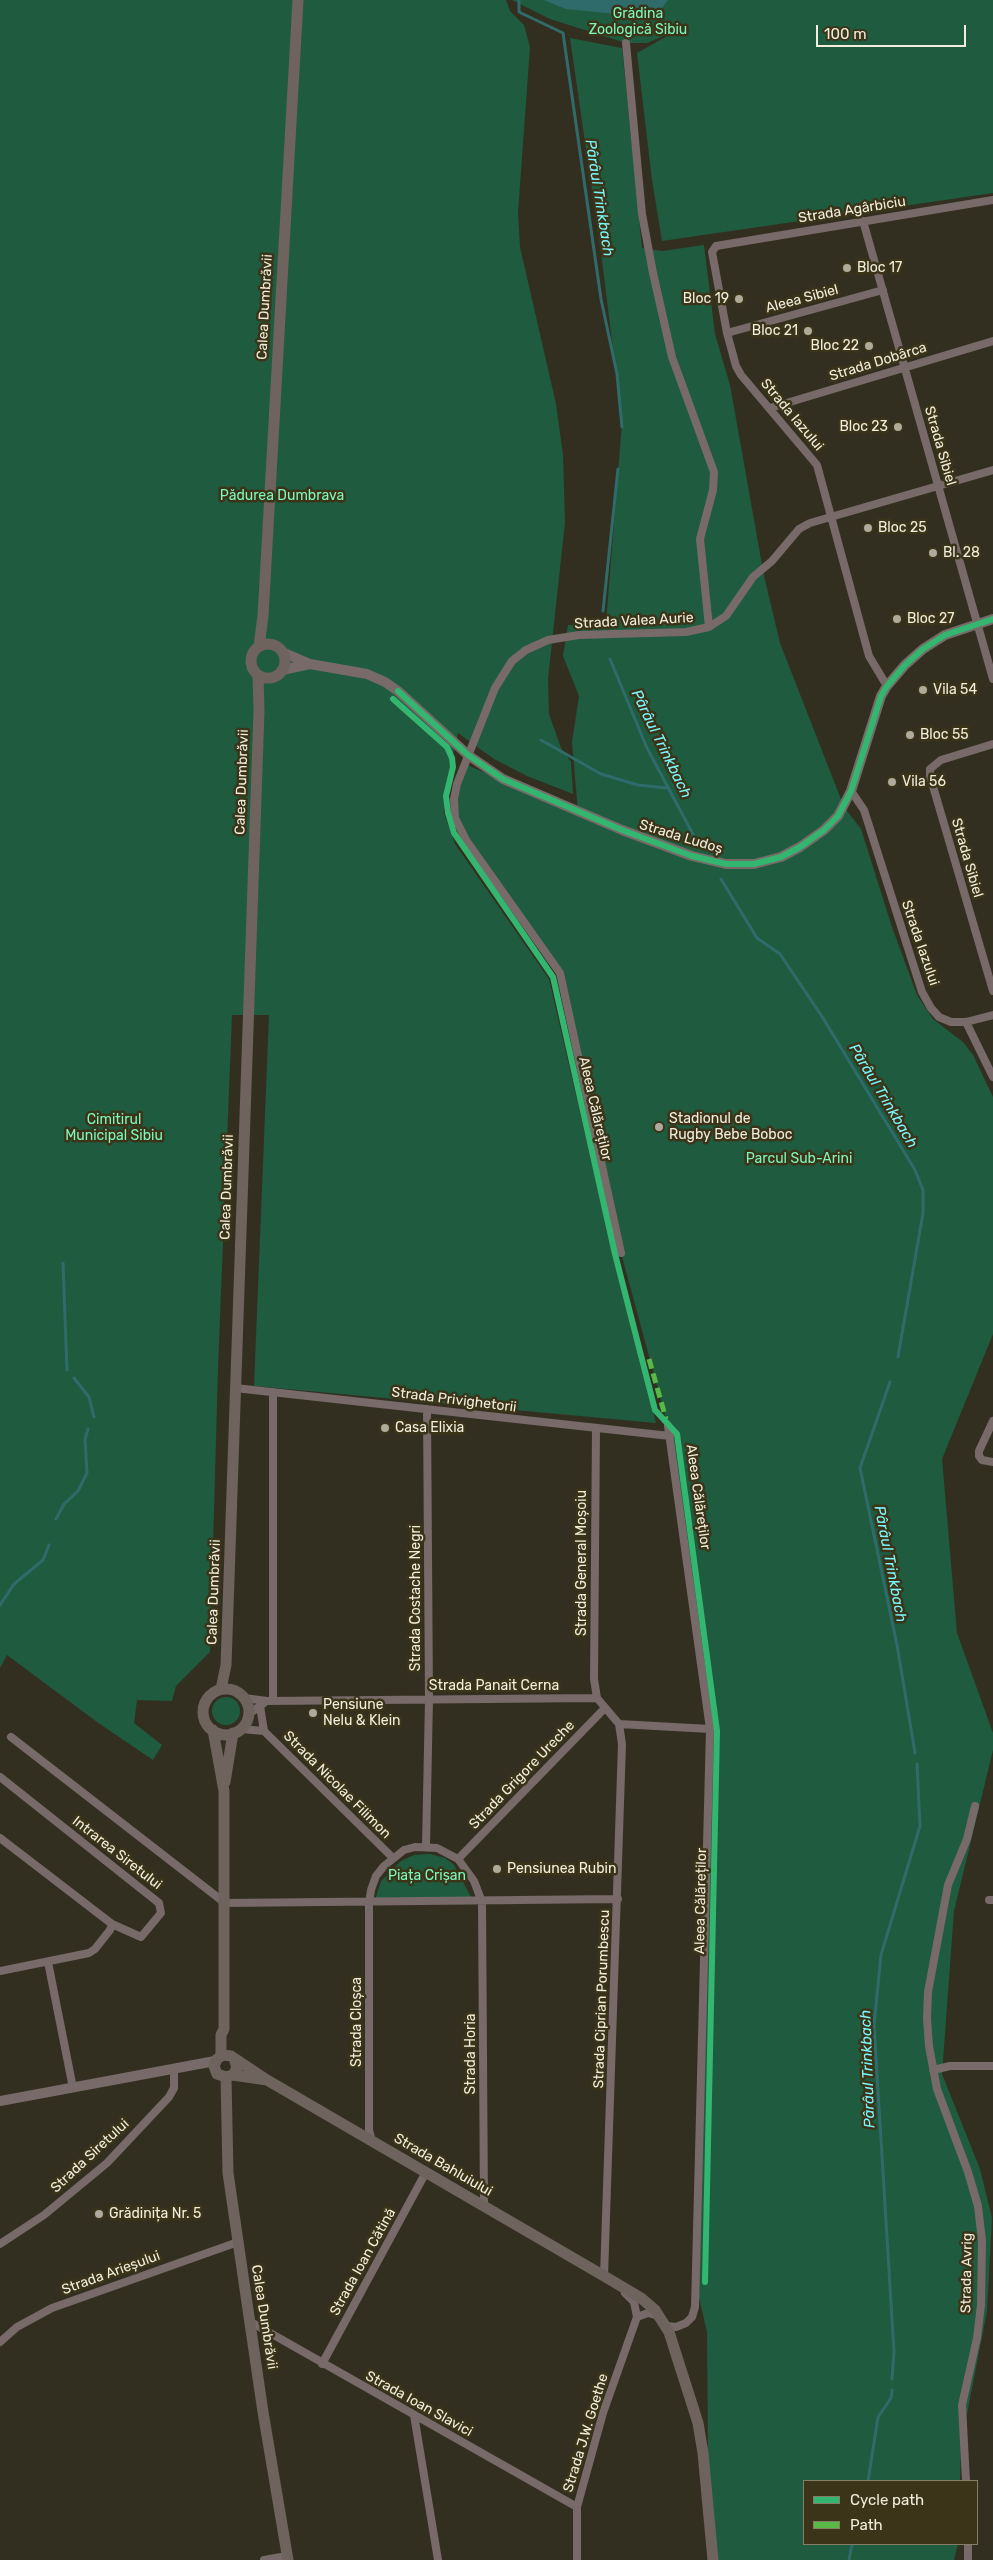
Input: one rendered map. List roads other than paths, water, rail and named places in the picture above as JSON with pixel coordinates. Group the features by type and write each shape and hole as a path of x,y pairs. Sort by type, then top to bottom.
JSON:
{"main road":[{"name":"Calea Dumbrăvii","path":"259,646 298,0"},
{"name":"Calea Dumbrăvii","path":"262,616 278,648"},
{"path":"259,646 278,648 285,661 282,670 271,678 258,675 251,662 253,653 259,646"},
{"name":"Calea Dumbrăvii","path":"227,1689 226,1665 235,1388 259,711 258,675"},
{"name":"Calea Dumbrăvii","path":"259,711 271,678"},
{"path":"224,1791 237,1731 249,1714 244,1698 227,1689 210,1695 203,1708 206,1723 213,1730 226,1734 237,1731"},
{"path":"213,1730 224,1791 224,2029 221,2035 223,2060 220,2076 229,2076"},
{"name":"Calea Dumbrăvii","path":"223,2060 237,2068 229,2076 227,2160 249,2321 288,2558"},
{"name":"Strada Bahluiului","path":"223,2060 267,2080 604,2276 641,2298 660,2316 667,2326 679,2359 698,2423 703,2453 713,2560"},
{"name":"Strada Bahluiului","path":"229,2076 267,2080"}],"street":[{"path":"626,43 642,214 654,274 672,356 714,472 713,490 700,539 709,627"},
{"name":"Strada Agârbiciu","path":"716,246 993,200"},
{"name":"Strada Sibiel","path":"864,221 993,679"},
{"name":"Strada Iazului","path":"716,246 712,252 733,356 741,376 817,465 869,656 886,686"},
{"name":"Aleea Sibiel","path":"727,333 883,290"},
{"name":"Strada Dobârca","path":"770,408 904,366 993,341"},
{"name":"Strada Valea Aurie","path":"468,755 500,676 506,667 526,650 548,640 565,636 686,632 709,627 726,616 746,585 772,562 799,529 832,516 993,470"},
{"name":"Strada Ludoș","path":"278,648 310,664 368,674 384,682 398,691 468,755 503,779 595,820 692,856 732,864 764,863 806,844 832,824 851,791 886,686 905,665 945,635 993,619"},
{"name":"Strada Ludoș","path":"282,670 310,664"},
{"name":"Strada Sibiel","path":"993,744 941,760 930,769 930,776 993,991"},
{"name":"Aleea Călăreților","path":"468,755 456,784 454,799 455,818 466,840 560,973 621,1253"},
{"name":"Strada Iazului","path":"851,791 864,810 922,992 931,1008 939,1017 951,1022 966,1022"},
{"path":"993,1015 966,1022 993,1077"},
{"name":"Strada Privighetorii","path":"235,1388 670,1436"},
{"path":"249,1714 267,1702 273,1392"},
{"name":"Strada Costache Negri","path":"426,1846 429,1699 427,1409"},
{"path":"993,1421 979,1451 982,1460 993,1462"},
{"name":"Aleea Călăreților","path":"667,2326 676,2327 686,2323 692,2317 695,2307 710,1728 668,1426"},
{"name":"Strada General Moșoiu","path":"596,1429 594,1679 597,1698"},
{"name":"Strada Panait Cerna","path":"244,1698 267,1702 597,1698"},
{"path":"597,1698 619,1724 710,1728"},
{"name":"Strada Nicolae Filimon","path":"264,1731 267,1702"},
{"name":"Strada Grigore Ureche","path":"458,1859 605,1708"},
{"name":"Strada Ciprian Porumbescu","path":"604,2276 618,1899 622,1744 619,1724"},
{"name":"Strada Nicolae Filimon","path":"237,1731 264,1731 393,1858"},
{"path":"11,1737 213,1896 225,1902 369,1903 618,1899"},
{"name":"Intrarea Siretului","path":"0,1777 160,1903 160,1913 141,1938 112,1924 0,1838"},
{"name":"Strada Avrig","path":"966,2480 962,2405 977,2338 981,2305 982,2241 978,2206 971,2180 937,2089 927,2019 928,1992 948,1885 967,1840 975,1806"},
{"path":"369,1903 376,1876 393,1858 404,1850 426,1846 438,1848 458,1859 474,1881 482,1902"},
{"name":"Strada Horia","path":"482,1902 484,2206"},
{"name":"Strada Cloșca","path":"369,1903 369,2130 372,2141"},
{"path":"0,1971 92,1952 110,1930 112,1924"},
{"path":"48,1962 73,2088"},
{"path":"0,2101 223,2060"},
{"path":"933,2070 950,2066 993,2066"},
{"name":"Strada Siretului","path":"0,2244 66,2199 107,2163 169,2096 174,2088 174,2070"},
{"name":"Strada Ioan Cătină","path":"322,2364 426,2172"},
{"name":"Strada Arieșului","path":"0,2342 17,2327 52,2308 238,2242"},
{"path":"604,2276 634,2302 637,2317 648,2313 660,2316"},
{"name":"Strada J.W. Goethe","path":"577,2560 577,2507 603,2413 637,2317"},
{"name":"Strada Ioan Slavici","path":"249,2321 577,2507"},
{"path":"414,2415 438,2560"},
{"path":"968,2545 968,2560"},
{"path":"264,2560 288,2558"}],"water":[{"path":"544,0 668,0 659,12 650,15 627,15 566,9"}],"waterway":[{"name":"Pârâul Trinkbach","path":"519,0 519,12 563,33 601,299 617,374 622,427"},
{"name":"Pârâul Trinkbach","path":"603,611 618,469"},
{"name":"Pârâul Trinkbach","path":"610,659 647,748 695,838"},
{"path":"541,740 601,774 638,785 667,788"},
{"name":"Pârâul Trinkbach","path":"721,879 757,938 780,954 823,1018 915,1170 923,1190 923,1213 898,1357"},
{"path":"63,1263 67,1370"},
{"path":"74,1378 89,1397 94,1417"},
{"name":"Pârâul Trinkbach","path":"890,1382 860,1468 897,1645 915,1753"},
{"path":"56,1519 64,1504 78,1491 87,1473 85,1439 88,1429"},
{"path":"0,1605 14,1584 43,1560 49,1545"},
{"name":"Pârâul Trinkbach","path":"892,2379 894,2352 874,2025 881,1955 920,1826 917,1764"},
{"name":"Pârâul Trinkbach","path":"868,2480 878,2417 891,2398 892,2390"},
{"name":"Pârâul Trinkbach","path":"849,2560 852,2545"}],"place":[{"name":"Bloc 17","path":"847,268"},
{"name":"Bloc 19","path":"739,299"},
{"name":"Bloc 21","path":"808,331"},
{"name":"Bloc 22","path":"869,346"},
{"name":"Bloc 23","path":"898,427"},
{"name":"Bloc 25","path":"868,528"},
{"name":"Bl. 28","path":"933,553"},
{"name":"Bloc 27","path":"897,619"},
{"name":"Vila 54","path":"923,690"},
{"name":"Bloc 55","path":"910,735"},
{"name":"Vila 56","path":"892,782"},
{"name":"Stadionul de Rugby Bebe Boboc","path":"659,1127"},
{"name":"Casa Elixia","path":"385,1428"},
{"name":"Pensiune Nelu & Klein","path":"313,1713"},
{"name":"Pensiunea Rubin","path":"497,1869"},
{"name":"Grădinița Nr. 5","path":"99,2214"}],"park label":[{"name":"Grădina Zoologică Sibiu","path":"638,22"},
{"name":"Pădurea Dumbrava","path":"282,496"},
{"name":"Cimitirul Municipal Sibiu","path":"114,1128"},
{"name":"Parcul Sub-Arini","path":"799,1159"},
{"name":"Piața Crișan","path":"427,1876"}]}
